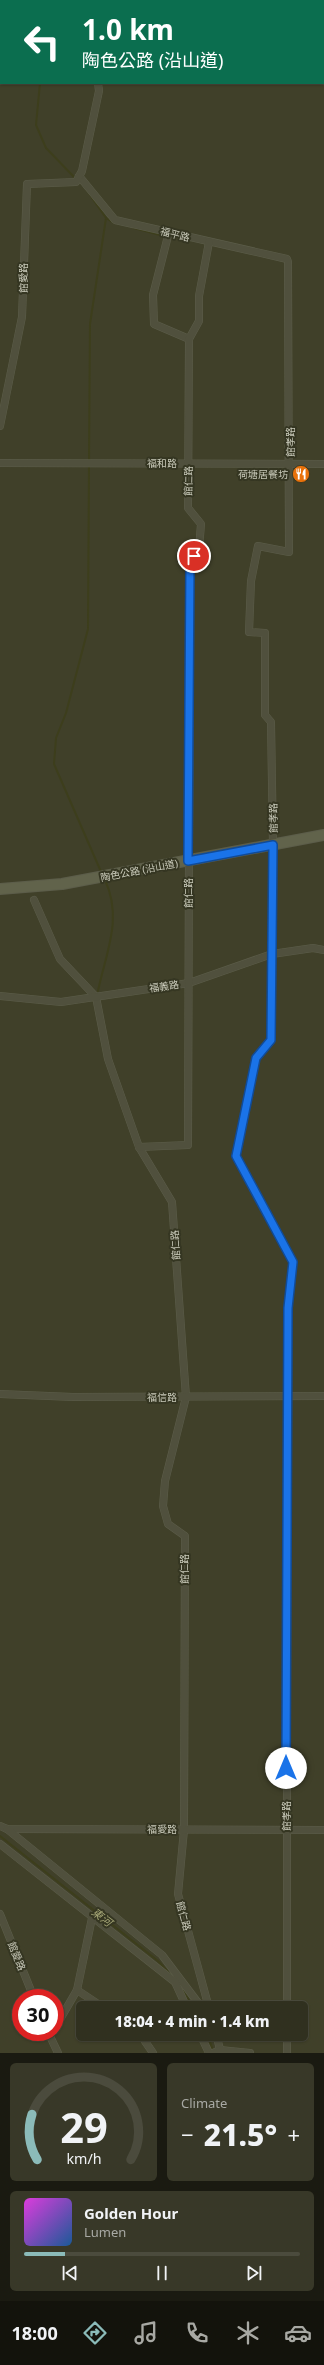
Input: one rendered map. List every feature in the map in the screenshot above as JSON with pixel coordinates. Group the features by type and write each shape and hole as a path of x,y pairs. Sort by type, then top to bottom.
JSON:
{"main road":[{"name":"陶色公路 (沿山道)","path":"0,889 62,884 324,835"}],"street":[{"path":"80,176 99,91 98,84"},
{"name":"福平路","path":"80,176 115,220 287,260 288,262"},
{"name":"館愛路","path":"0,426 22,318 27,184 76,182 80,176"},
{"path":"169,232 153,295 154,324 188,339 199,321 199,296 208,242"},
{"name":"館孝路","path":"287,2001 287,1396 288,1308 293,1262 236,1156 256,1058 271,1040 273,845 271,722 265,715 265,633 249,632 250,581 258,546 289,552 290,463 288,262"},
{"name":"館仁路","path":"139,1147 188,1145 190,563 199,549 201,524 188,508 188,339"},
{"name":"福和路","path":"0,463 324,464"},
{"path":"34,900 60,959 96,997"},
{"name":"福義路","path":"0,996 61,1002 189,983 272,954 314,948 324,950"},
{"name":"館仁路","path":"96,997 108,1059 139,1147 172,1202 186,1397 165,1481 163,1506 168,1524 184,1536 184,1830 178,1894 207,2001"},
{"name":"福信路","path":"0,1394 73,1397 324,1396"},
{"path":"4,1827 162,1955 197,2001"},
{"name":"福愛路","path":"4,1827 184,1830 324,1830"},
{"path":"0,1844 175,1982 184,2001"},
{"name":"館愛路","path":"0,1914 30,1989"},
{"path":"64,2012 77,1990 92,1918"},
{"path":"77,1990 94,2001"},
{"path":"53,2041 58,2053"},
{"path":"145,2041 153,2053"},
{"path":"203,2041 209,2053"},
{"path":"217,2041 218,2052 250,2053"},
{"path":"287,2041 287,2053"}],"waterway":[{"path":"40,84 36,125 46,148 76,179"},
{"path":"86,189 106,218 90,324 89,461"},
{"path":"106,218 114,223"},
{"path":"134,228 160,235"},
{"path":"89,465 88,629 66,713 56,738 54,764 102,874"},
{"path":"98,991 113,922 113,908 105,880"},
{"name":"東河","path":"0,1836 158,1961 170,1974"},
{"name":"東河","path":"181,1986 189,2001"},
{"name":"東河","path":"210,2041 213,2050"}],"place":[{"name":"荷塘居餐坊","path":"301,474"}],"route":[{"path":"194,556 190,563 188,638 188,861 273,845 271,1040 256,1058 236,1156 293,1262 288,1308 286,1768"}]}
